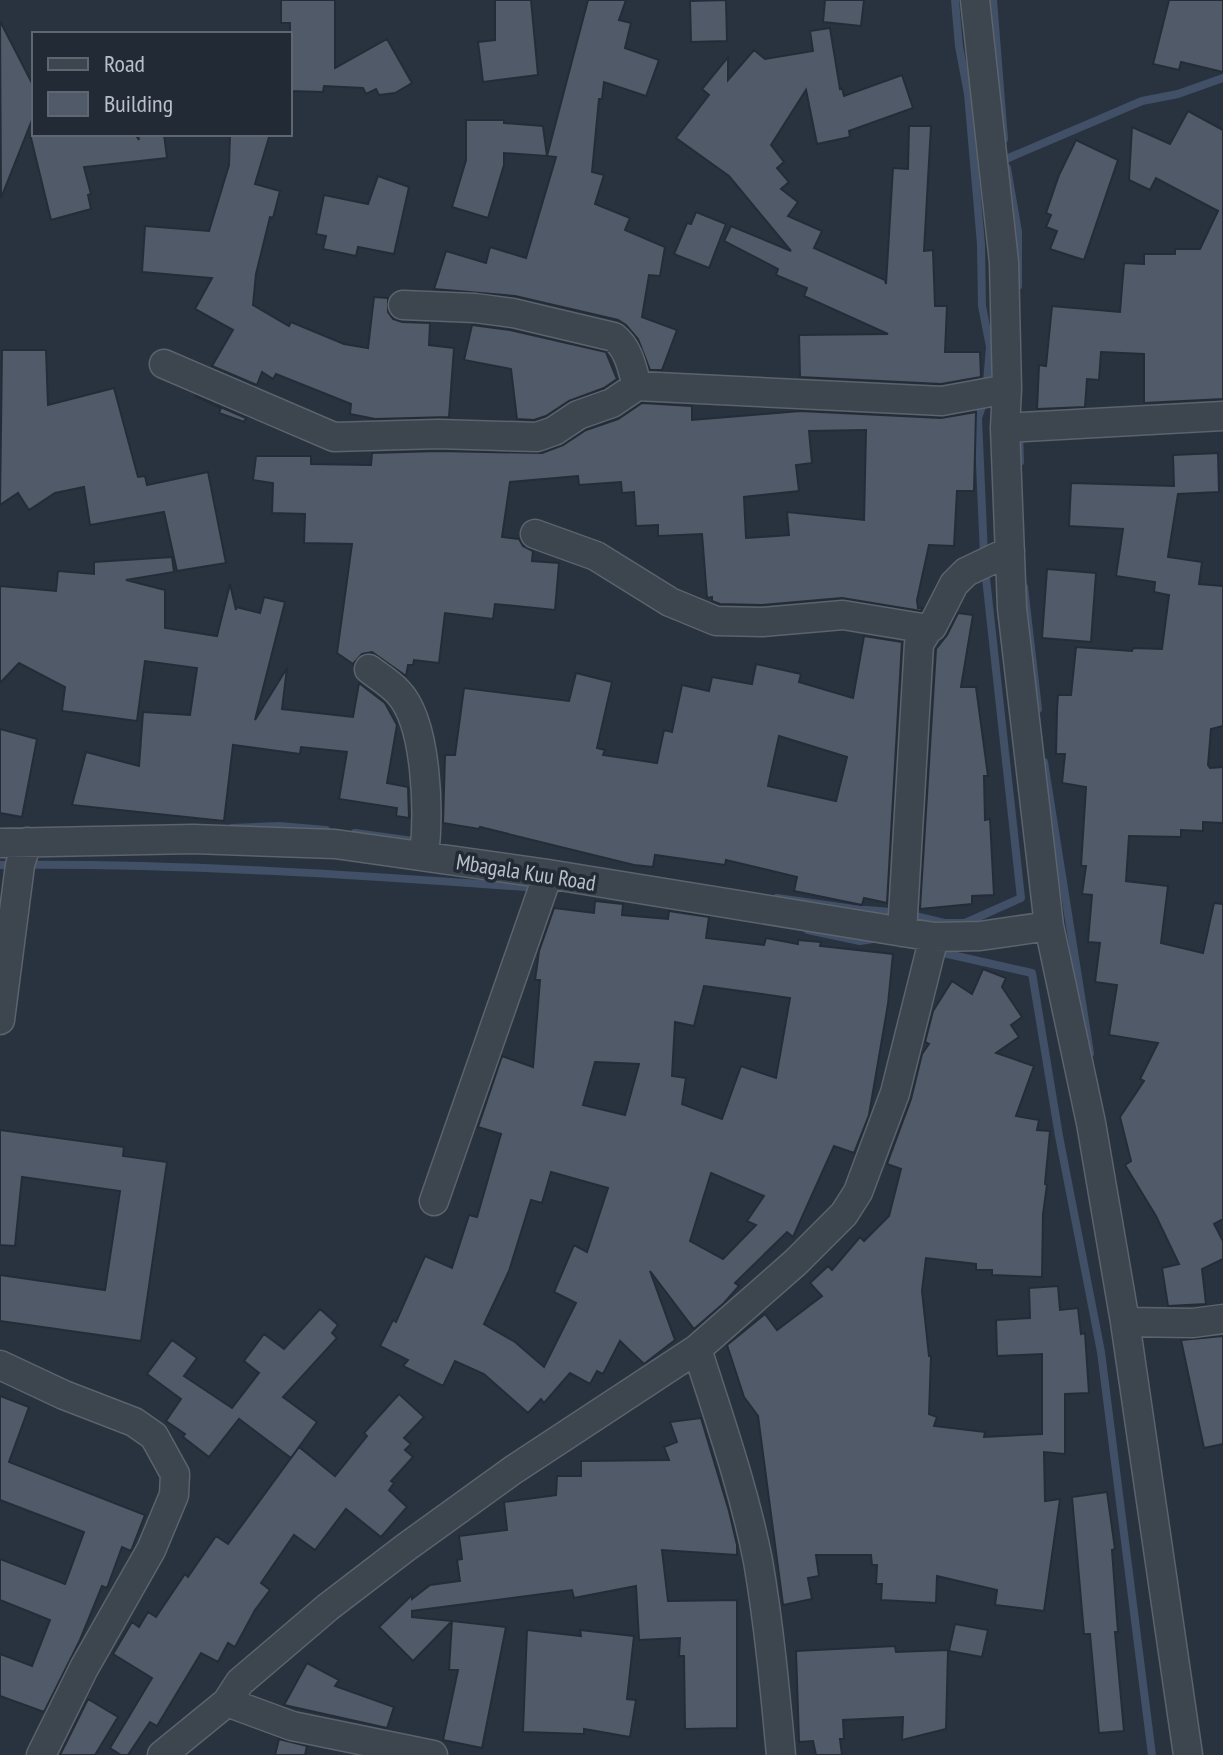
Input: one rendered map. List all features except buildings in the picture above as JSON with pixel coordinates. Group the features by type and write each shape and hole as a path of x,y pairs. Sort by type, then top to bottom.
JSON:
{"street":[{"path":"975,0 1004,262 1005,428 1012,608 1049,926 1091,1123 1125,1322 1188,1755"},
{"path":"403,305 513,313 614,337 621,342 631,360 637,386"},
{"path":"164,364 334,437 438,434 537,437 554,431 578,415 612,403 637,386 942,401 1007,389"},
{"path":"1005,428 1223,416"},
{"path":"535,534 596,556 670,602 716,621 762,622 843,615 928,629"},
{"path":"902,932 919,644 932,627 954,584 966,572 1010,551"},
{"path":"369,669 400,693 415,719 424,761 424,856"},
{"name":"Mbagala Kuu Road","path":"13,843 193,839 335,844 548,874 934,937 980,936 1049,926"},
{"path":"0,1020 20,865 13,843"},
{"path":"434,1201 548,874"},
{"path":"162,1755 227,1702 240,1682 328,1607 405,1548 513,1470 697,1349 796,1262 844,1214 858,1192 895,1093 934,937"},
{"path":"1125,1322 1193,1323 1223,1319"},
{"path":"697,1349 728,1445 757,1559 774,1675 781,1755"},
{"path":"0,1365 64,1395 134,1422 154,1436 175,1474 174,1495 157,1536 90,1656 41,1755"},
{"path":"227,1702 292,1726 433,1755"}],"waterway":[{"path":"955,0 968,94 981,244 982,306 990,347 986,395 978,418 984,555"},
{"path":"993,0 1004,139"},
{"path":"1006,159 1142,101 1178,94 1223,78"},
{"path":"1007,168 1018,232 1018,286"},
{"path":"1019,431 1020,462"},
{"path":"777,898 903,913 944,923 965,923 1021,898 985,569"},
{"path":"1024,587 1038,709"},
{"path":"1044,762 1090,1053"},
{"path":"232,828 279,826 326,830"},
{"path":"355,833 421,842"},
{"path":"0,865 202,868 538,888"},
{"path":"808,930 860,941 873,939"},
{"path":"939,952 1032,973 1059,1136 1101,1352 1152,1755"}]}
